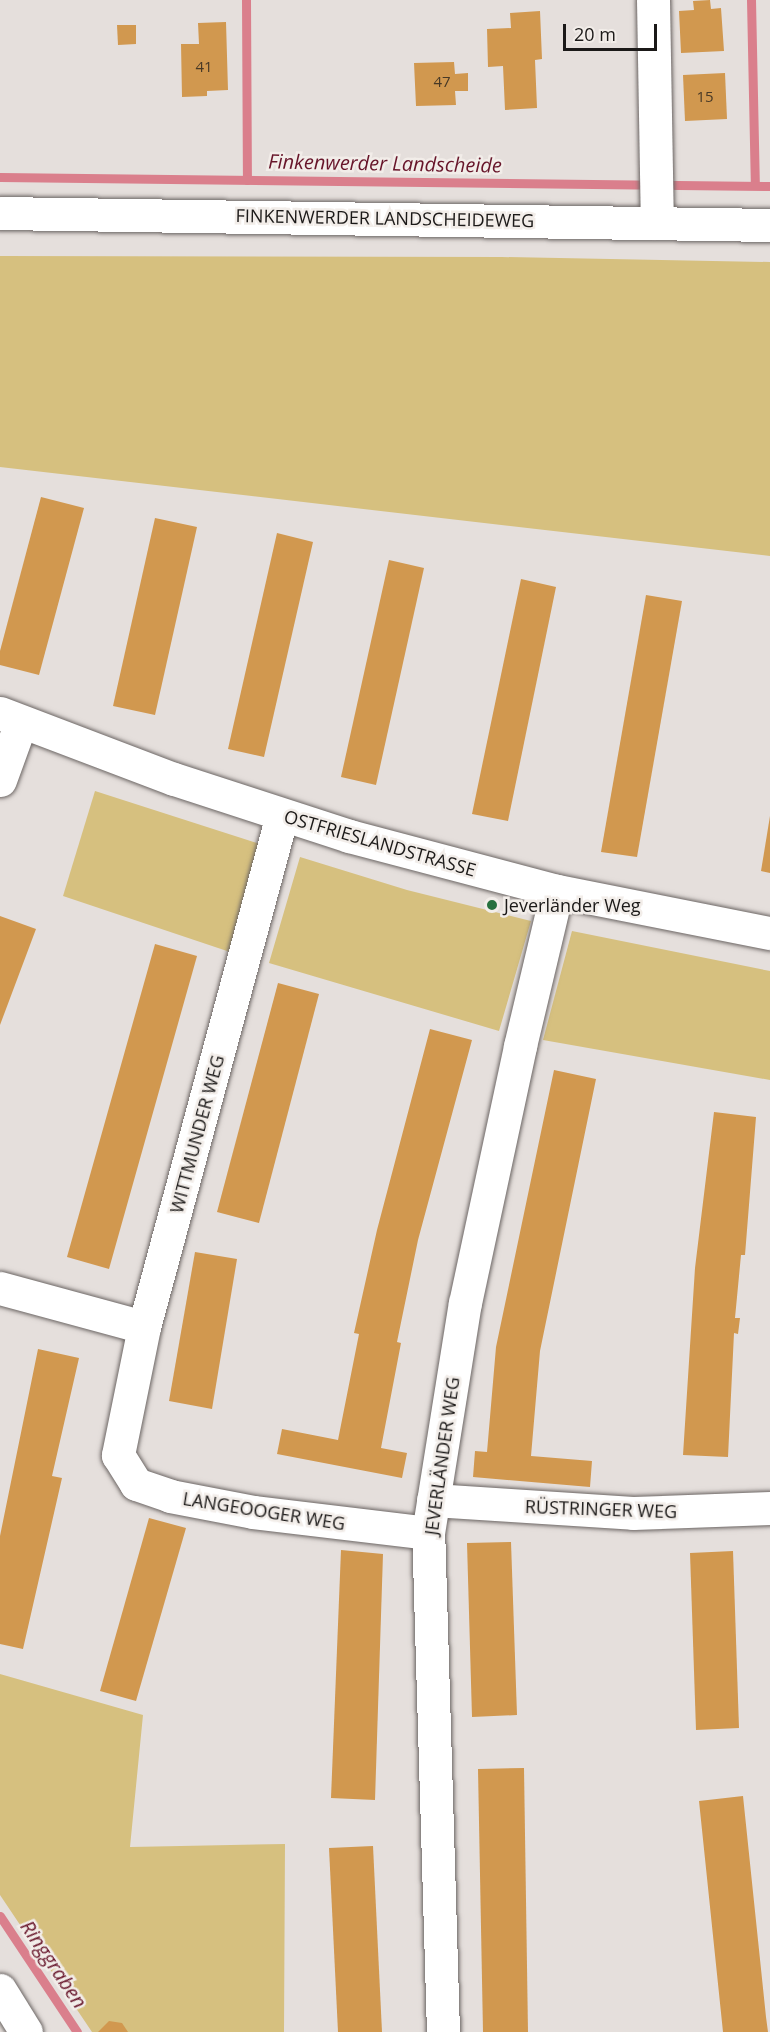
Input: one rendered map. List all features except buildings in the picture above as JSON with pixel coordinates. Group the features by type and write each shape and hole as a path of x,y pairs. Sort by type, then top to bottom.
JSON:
{"street":[{"path":"653,0 657,211"},
{"name":"FINKENWERDER LANDSCHEIDEWEG","path":"0,213 657,211 770,225"},
{"path":"0,780 10,718"},
{"name":"OSTFRIESLANDSTRASSE","path":"10,718 282,815 557,891 770,933"},
{"name":"WITTMUNDER WEG","path":"118,1455 144,1328 282,815"},
{"name":"JEVERLÄNDER WEG","path":"443,2032 428,1533 465,1304 520,1046 557,891"},
{"path":"0,1288 144,1328"},
{"name":"LANGEOOGER WEG","path":"118,1455 136,1484 170,1496 254,1512 428,1533"},
{"name":"RÜSTRINGER WEG","path":"433,1500 633,1513 770,1508"},
{"path":"0,1990 26,2032"}],"shaded area":[{"path":"0,256 502,257 770,262 770,556 0,467"},
{"path":"95,791 260,844 230,952 63,896"},
{"path":"300,857 407,890 531,921 499,1031 269,963"},
{"path":"572,931 770,971 770,1080 543,1040"},
{"path":"0,1674 143,1715 130,1847 285,1844 284,2032 92,2032 0,1895"}],"waterway":[{"path":"246,0 247,180"},
{"path":"751,0 755,185"},
{"name":"Finkenwerder Landscheide","path":"0,177 770,186"},
{"name":"Ringgraben","path":"0,1916 77,2032"}],"place":[{"name":"Jeverländer Weg","path":"492,905"}]}
